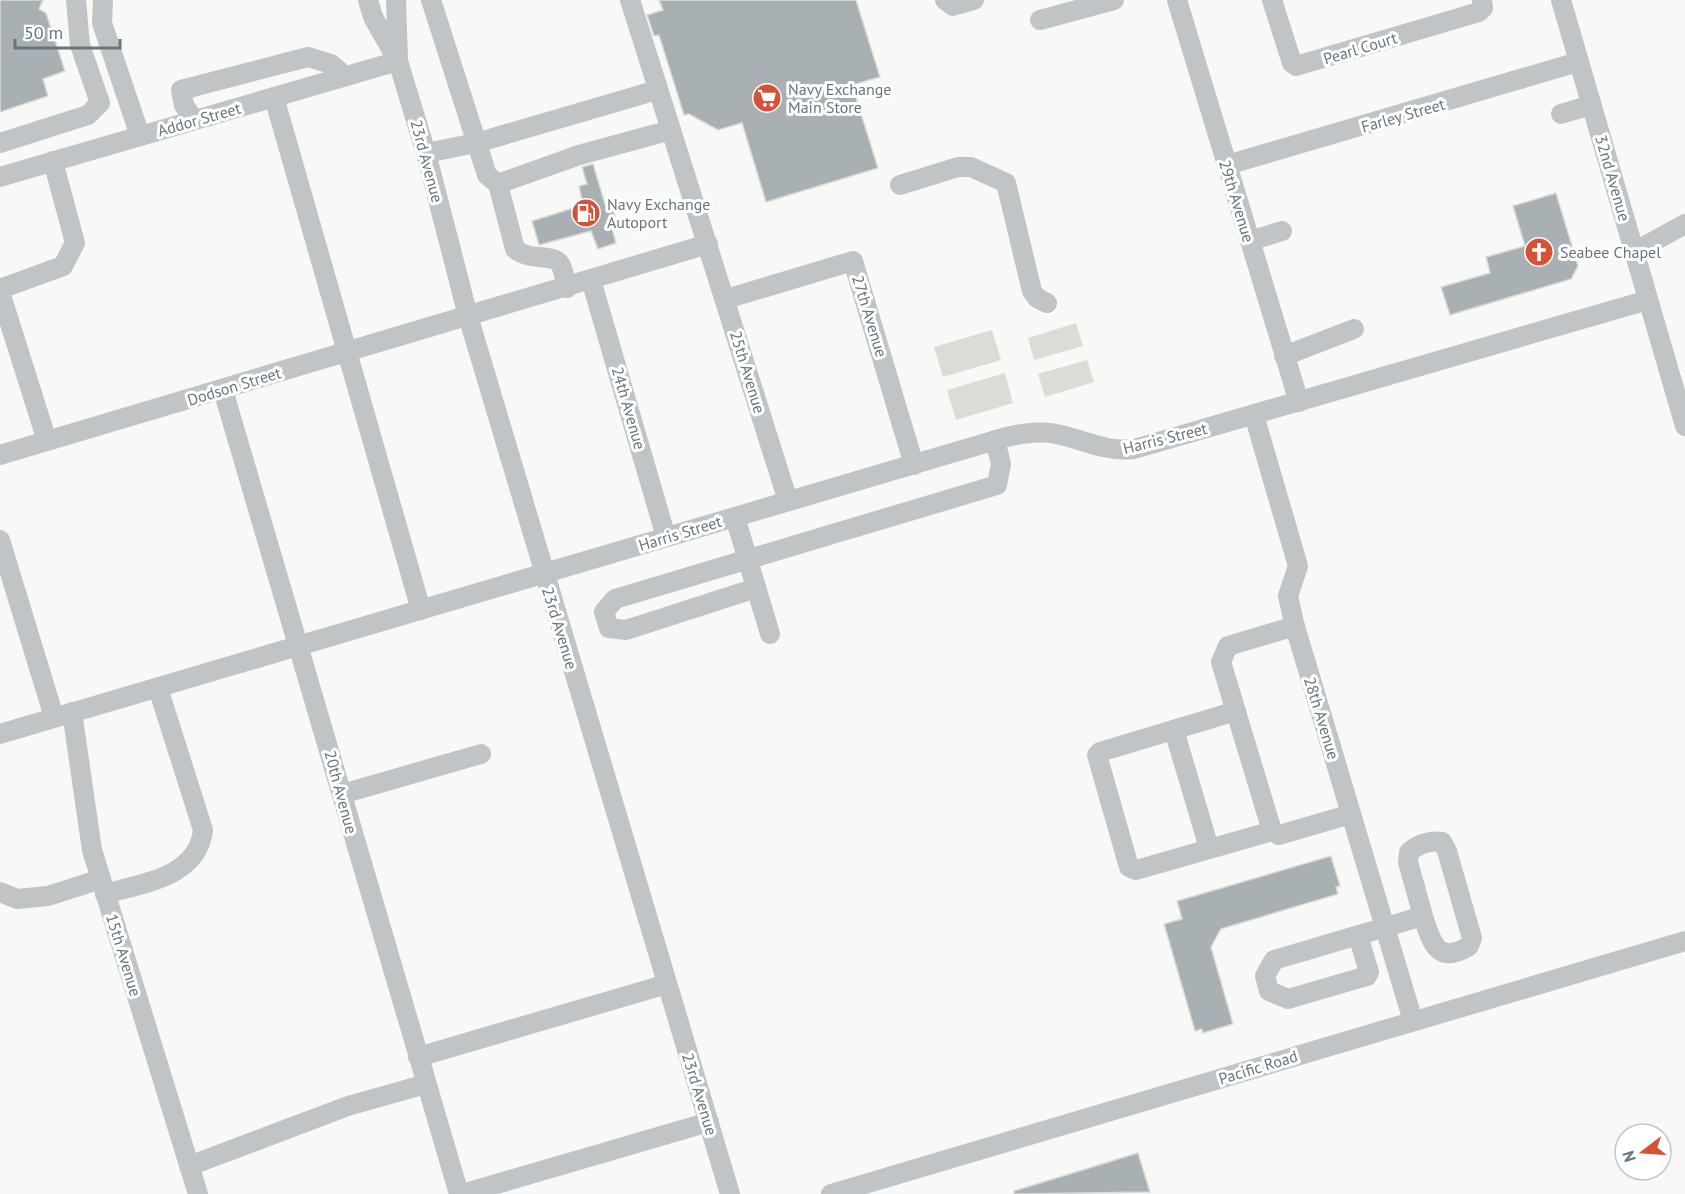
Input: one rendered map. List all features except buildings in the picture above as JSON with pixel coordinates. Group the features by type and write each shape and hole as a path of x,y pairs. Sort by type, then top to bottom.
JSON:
{"street":[{"path":"0,143 88,115 100,103 80,45 76,0"},
{"path":"103,0 102,23 140,136"},
{"name":"23rd Avenue","path":"368,0 373,17 398,61 426,153 468,316 543,574 730,1194"},
{"name":"23rd Avenue","path":"396,0 398,61"},
{"path":"431,0 487,175 498,184 515,249 532,259 553,259 560,263 567,288"},
{"name":"25th Avenue","path":"630,0 788,501"},
{"path":"949,3 974,0"},
{"path":"1040,20 1114,0"},
{"name":"29th Avenue","path":"1177,0 1299,402"},
{"name":"Pearl Court","path":"1272,0 1292,63 1296,66 1479,12 1483,8 1482,0"},
{"name":"32nd Avenue","path":"1561,0 1685,426"},
{"path":"194,120 184,105 181,90 308,57 331,64 345,76"},
{"name":"Addor Street","path":"0,177 398,61"},
{"name":"Farley Street","path":"1227,165 1578,62"},
{"path":"426,153 476,143 657,90"},
{"path":"274,97 421,610"},
{"path":"1561,114 1591,105"},
{"path":"498,184 579,155 671,130"},
{"path":"47,441 0,290 63,266 75,243 53,161"},
{"path":"900,185 958,168 971,167 1005,183 1032,291 1047,303"},
{"path":"1634,252 1685,224"},
{"path":"1250,241 1282,231"},
{"name":"Dodson Street","path":"0,455 567,288 708,244"},
{"name":"27th Avenue","path":"726,299 853,261 914,465"},
{"name":"24th Avenue","path":"591,280 666,537"},
{"name":"Harris Street","path":"0,734 995,440 1027,433 1052,433 1108,449 1127,450 1648,300"},
{"path":"1284,356 1354,329"},
{"name":"20th Avenue","path":"223,390 460,1194"},
{"name":"28th Avenue","path":"1254,415 1298,566 1288,596 1295,626 1413,1021"},
{"path":"756,588 626,630 609,628 604,612 615,599 997,485 1001,464 995,440"},
{"path":"735,517 770,634"},
{"name":"15th Avenue","path":"0,540 63,715 92,850 198,1194"},
{"path":"1295,626 1224,650 1221,662 1272,831 1279,835 1351,814"},
{"path":"0,892 17,899 48,896 103,887 182,869 201,845 203,830 158,688"},
{"path":"1236,711 1100,752 1097,755 1129,867 1136,870 1272,831"},
{"path":"1174,730 1209,848"},
{"path":"342,794 481,754"},
{"path":"1434,840 1442,842 1447,851 1472,938 1469,946 1445,953 1437,950 1431,942 1423,916 1407,862 1409,852 1417,845 1434,840"},
{"path":"1358,935 1369,972 1367,976 1288,999 1269,991 1265,976 1274,960 1358,935 1385,927 1423,916"},
{"name":"Pacific Road","path":"831,1194 1685,941"},
{"path":"418,1057 667,984"},
{"path":"189,1166 348,1106 426,1084"},
{"path":"460,1194 709,1122"}],"shaded area":[{"path":"1076,323 1083,346 1034,360 1028,338"},
{"path":"992,330 1001,360 943,377 934,347"},
{"path":"1087,360 1094,382 1045,397 1038,374"},
{"path":"1005,373 1013,403 956,420 947,390"}],"place":[{"name":"Navy Exchange Main Store","path":"767,98"},
{"name":"Navy Exchange Autoport","path":"586,213"},
{"name":"Seabee Chapel","path":"1539,252"}]}
